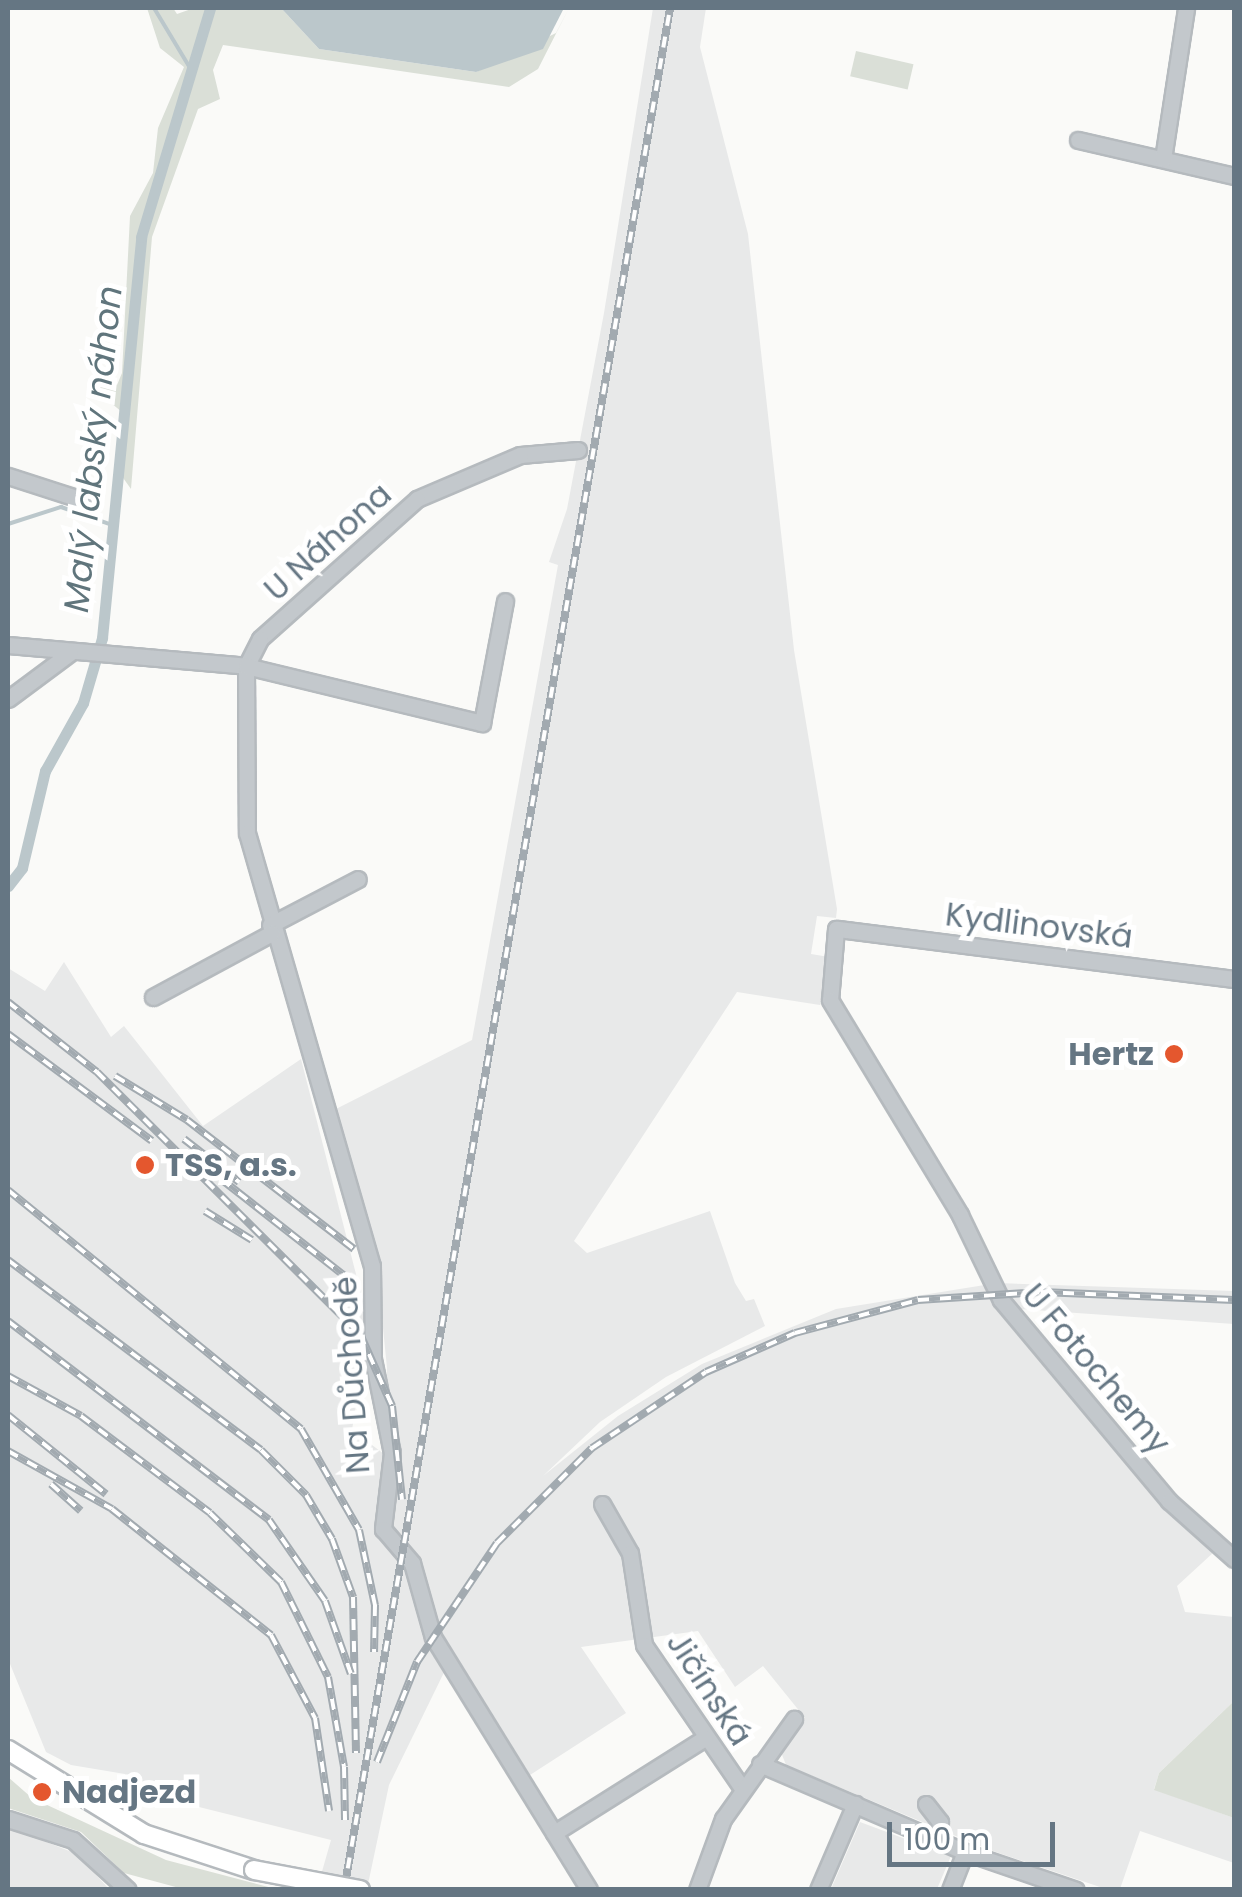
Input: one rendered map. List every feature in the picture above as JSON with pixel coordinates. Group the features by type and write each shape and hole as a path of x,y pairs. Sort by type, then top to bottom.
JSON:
{"main road":[{"path":"8,1750 144,1834 254,1870 360,1890"}],"street":[{"path":"1162,159 1186,8"},
{"path":"1078,140 1234,176"},
{"name":"U Náhona","path":"246,666 260,640 418,499 520,455 578,450"},
{"path":"8,476 89,502"},
{"path":"8,645 246,666 482,723 505,600"},
{"path":"8,699 70,653"},
{"name":"Na Důchodě","path":"246,666 246,833 372,1266 373,1359 392,1453 383,1529 412,1563 433,1637 588,1890"},
{"path":"154,997 358,879"},
{"name":"Kydlinovská","path":"836,928 1234,979"},
{"name":"U Fotochemy","path":"836,928 832,1011 917,1140 1001,1300 1170,1501 1234,1559"},
{"name":"Jičínská","path":"602,1504 630,1552 644,1645 742,1788"},
{"path":"697,1890 709,1845 742,1788 794,1718"},
{"path":"554,1833 705,1738"},
{"path":"760,1764 966,1852 1076,1890"},
{"path":"818,1890 855,1804"},
{"path":"926,1804 940,1822 938,1840"},
{"path":"8,1820 73,1840 128,1890"},
{"path":"950,1890 966,1852"}],"shaded area":[{"path":"147,8 173,8 177,14 194,8 281,8 319,49 476,72 556,33 569,8 538,69 509,87 223,45 213,70 220,99 198,109 152,237 131,489 116,468 123,413 98,392 101,374 117,385 122,373 130,216 153,173 158,128 184,67 160,48"},
{"path":"281,8 564,8 543,49 476,72 319,49"},
{"path":"653,8 706,8 700,47 748,234 794,650 837,909 836,918 817,916 811,954 829,957 820,1005 737,992 574,1241 587,1253 710,1211 735,1283 746,1301 754,1299 765,1326 666,1377 600,1422 543,1476 618,1416 702,1364 836,1309 997,1283 1234,1291 1234,1324 1005,1308 1005,1319 1170,1511 1214,1552 1177,1586 1185,1612 1234,1617 1234,1701 1159,1773 1154,1789 1234,1818 1234,1863 1140,1831 1120,1889 1106,1889 987,1849 786,1765 779,1747 805,1718 763,1666 735,1687 698,1631 581,1647 626,1713 530,1775 453,1654 389,1785 367,1889 317,1889 331,1840 127,1789 125,1774 71,1765 46,1752 8,1659 8,968 45,991 64,962 111,1037 124,1026 203,1126 301,1059 369,1325 352,1430 384,1454 387,1368 374,1238 334,1110 472,1040 558,565 549,562 567,509 604,313"},
{"path":"856,51 913,64 908,90 850,76"},
{"path":"1234,1701 1234,1818 1154,1790 1159,1773"},
{"path":"8,1777 32,1798 166,1860 276,1889 183,1889 124,1873 81,1832 8,1808"},
{"path":"860,1822 951,1856 937,1889 831,1889"},
{"path":"8,1827 77,1854 109,1889 8,1889"}],"waterway":[{"path":"154,8 190,68"},
{"name":"Malý labský náhon","path":"8,886 22,868 45,771 83,703 102,638 141,237 210,8"},
{"path":"8,524 61,507 112,525"}],"railway":[{"path":"344,1890 670,8"},
{"path":"8,1002 97,1072 360,1334 392,1406 402,1499"},
{"path":"8,1034 152,1141"},
{"path":"115,1076 187,1120 354,1249"},
{"path":"184,1139 239,1182"},
{"path":"221,1179 356,1285"},
{"path":"8,1190 301,1429 359,1530 375,1605 374,1652"},
{"path":"205,1211 252,1240"},
{"path":"8,1260 261,1450 306,1495 332,1539 353,1597 356,1753"},
{"path":"377,1762 417,1662 497,1543 592,1448 706,1372 795,1333 918,1300 1041,1292 1234,1300"},
{"path":"8,1321 269,1520 325,1601 351,1674"},
{"path":"8,1376 81,1416 210,1513 281,1582 328,1677 344,1767 345,1820"},
{"path":"8,1415 106,1494"},
{"path":"8,1451 112,1509 271,1635 315,1718 329,1811"},
{"path":"51,1484 81,1511"}],"place":[{"name":"Hertz","path":"1174,1054"},
{"name":"TSS, a.s.","path":"145,1165"},
{"name":"Nadjezd","path":"42,1792"}]}
